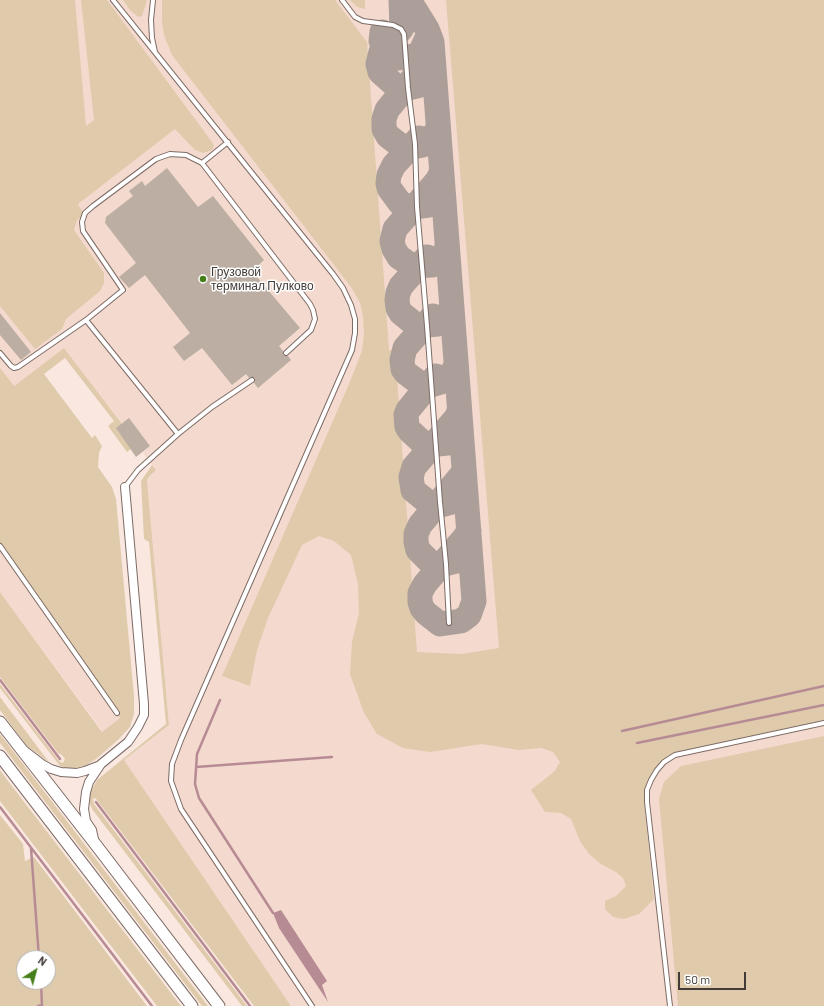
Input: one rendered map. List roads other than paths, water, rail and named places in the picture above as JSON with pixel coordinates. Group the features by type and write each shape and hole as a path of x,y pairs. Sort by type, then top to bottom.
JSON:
{"main road":[{"path":"0,722 219,1006"},
{"path":"0,756 192,1006"}],"street":[{"path":"19,747 51,769 61,772 77,773 85,771 100,764 128,742 136,731 144,715 125,487"},
{"path":"96,845 92,830 86,821 84,802 89,782 100,764"}],"lane":[{"path":"113,0 228,142 343,288 351,305 355,319 355,333 352,350 181,740 172,764 171,781 184,814 312,1006"},
{"path":"153,0 151,20 152,38 156,54"},
{"path":"342,0 355,17 363,22 393,25 400,29 404,34 414,144 417,207 446,564 449,623"},
{"path":"202,163 228,142"},
{"path":"0,353 11,366 14,368 18,367 86,320 123,290 83,231 82,222 85,213 156,159 170,154 186,155 202,163 313,310 315,320 311,330 286,353"},
{"path":"86,320 178,434"},
{"path":"125,487 138,470 178,434 212,407 252,380"},
{"path":"0,546 117,713"},
{"path":"670,1006 646,802 651,780 664,762 675,755 824,723"}],"waterway":[{"path":"0,680 60,759"},
{"path":"622,731 824,686"},
{"path":"220,700 197,754 195,784 199,798 273,913"},
{"path":"637,743 824,705"},
{"path":"196,767 332,757"},
{"path":"96,802 250,1006"},
{"path":"0,807 152,1006"},
{"path":"31,848 38,950"},
{"path":"41,990 42,1006"},
{"path":"38,1006 42,1005"}],"place":[{"name":"Грузовой терминал Пулково","path":"203,279"}]}
